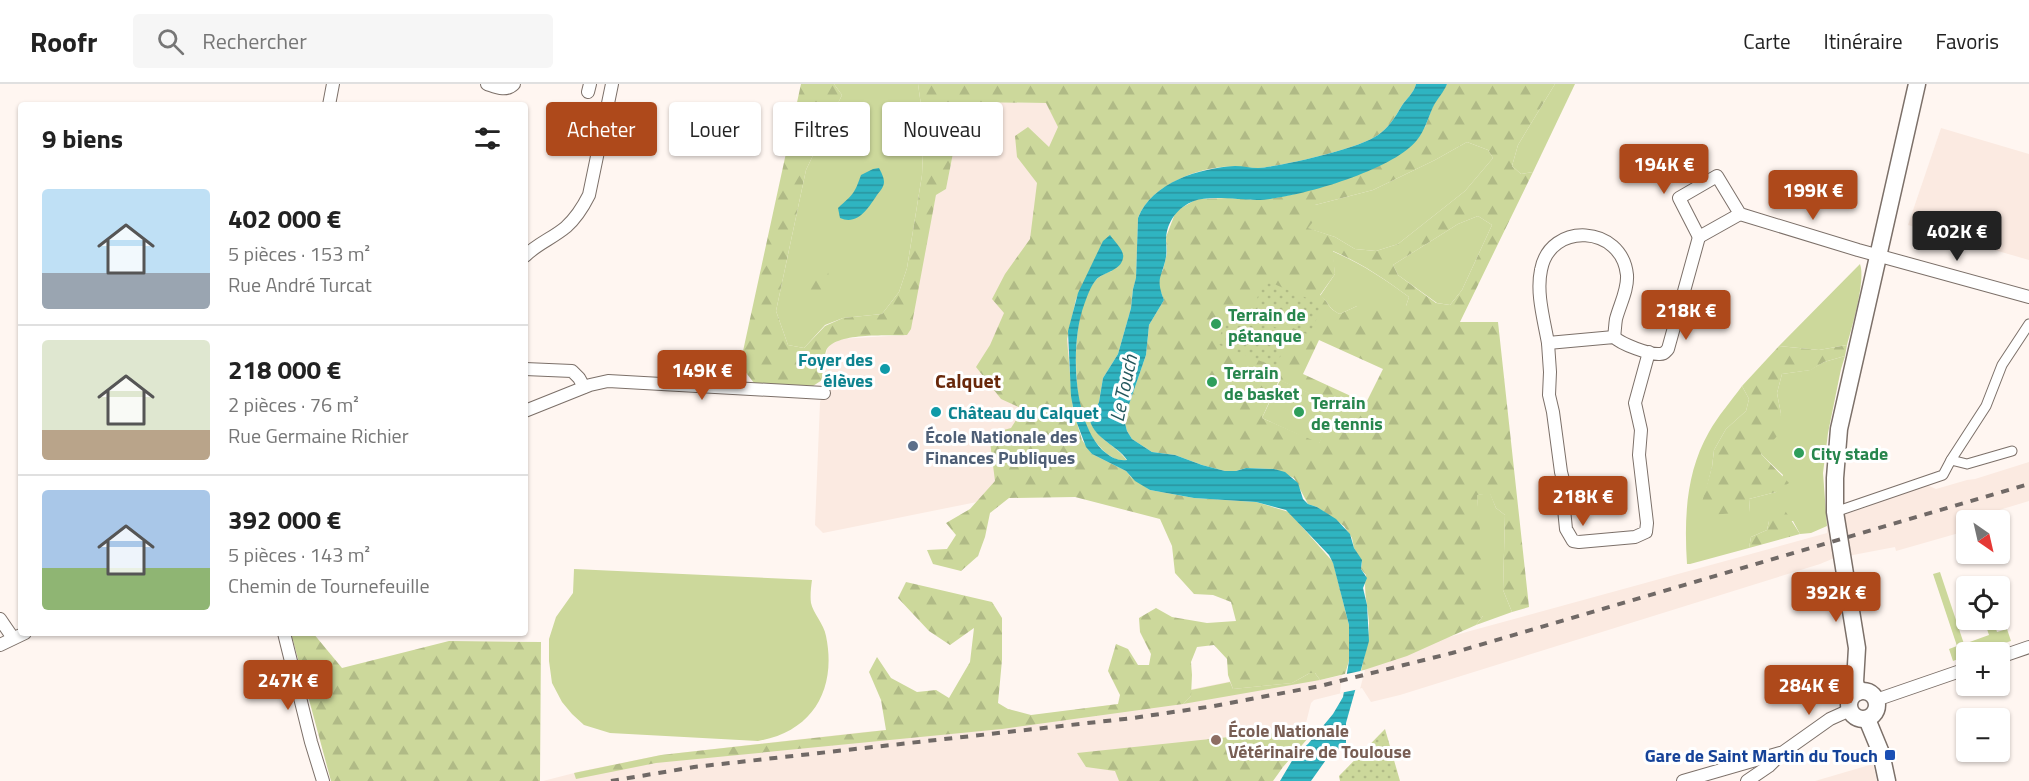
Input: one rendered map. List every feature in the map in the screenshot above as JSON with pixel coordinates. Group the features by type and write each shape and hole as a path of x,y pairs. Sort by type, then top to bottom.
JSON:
{"street":[{"path":"330,102 333,84"},
{"path":"487,84 502,89 514,84"},
{"path":"528,253 566,228 589,195 612,84"},
{"path":"1858,692 1855,682 1857,648 1835,512 1839,429 1917,84"},
{"path":"1548,343 1614,337 1618,341 1649,352 1660,354 1668,349 1699,237 1678,198 1717,176 1740,214 1878,256 2029,297"},
{"path":"1699,237 1740,214"},
{"path":"1614,337 1627,283 1624,262 1612,245 1605,240 1590,235 1568,237 1549,251 1541,269 1540,291 1548,343 1549,395 1566,491 1564,509 1566,529 1573,541 1635,537 1646,532 1639,455 1641,430 1635,403 1649,352"},
{"path":"1835,512 1943,476 1986,406 2002,365 2029,324"},
{"path":"528,369 572,371 584,387"},
{"path":"528,410 584,387 608,381 824,393"},
{"path":"1951,460 1967,464 2012,451"},
{"path":"0,619 13,638"},
{"path":"0,645 18,636"},
{"path":"285,636 323,781"},
{"path":"2010,654 2029,647"},
{"path":"1876,700 1956,672"},
{"path":"1858,692 1868,693 1876,700 1876,712 1867,719 1857,718 1850,710 1850,700 1858,692"},
{"path":"1747,781 1830,719 1850,710"},
{"path":"1867,719 1881,753 1887,781"},
{"path":"1683,781 1782,753"}],"shaded area":[{"path":"1003,102 1059,103 1076,482 823,533 815,525 820,402 821,399 829,399 831,381 822,380 827,349 839,339 906,335 936,195 946,189 952,156 1003,156"},
{"path":"1941,128 2029,154 2029,260 1908,225"},
{"path":"2029,462 2029,501 1999,510 1956,510 1956,534 1896,551 1895,547 1832,559 1400,695 1371,702 1362,688 1314,700 1311,703 1303,735 1203,781 543,781 661,755 864,732 992,721 1118,704 1252,677 1320,680 1361,671 1435,641 1827,533 1827,526 1841,516 1927,485 1936,489"},
{"path":"1873,764 1877,781 1815,781"}],"green space":[{"path":"801,84 834,84 842,95 839,102 797,102"},
{"path":"834,84 918,84 921,102 882,102 882,156 923,156 922,175 907,268 899,292 882,314 843,318 825,325 804,348 788,345 776,311 806,170 813,156 870,156 870,102 839,102 842,95"},
{"path":"918,84 1416,84 1388,126 1368,140 1338,151 1284,164 1258,168 1221,167 1197,172 1161,189 1144,207 1138,218 1136,279 1131,308 1118,354 1103,378 1099,402 1090,421 1097,433 1127,461 1108,455 1092,437 1083,419 1077,387 1076,347 1082,308 1096,280 1112,271 1090,270 1076,299 1067,339 1073,410 1082,440 1092,454 1126,471 1150,490 1194,498 1256,502 1289,512 1333,562 1349,625 1349,661 1345,674 1320,680 1315,673 1310,673 1292,683 1233,689 1228,675 1227,659 1214,645 1197,647 1191,662 1191,696 1183,704 1002,729 656,763 576,779 574,773 661,755 886,730 881,700 869,672 877,657 891,678 917,692 936,690 949,698 970,662 974,628 950,645 929,631 898,598 906,582 992,602 1002,618 1002,660 998,703 1008,709 1031,715 1118,704 1120,695 1108,671 1116,644 1128,649 1138,665 1149,665 1151,654 1140,632 1139,618 1156,608 1172,617 1207,623 1236,621 1231,602 1213,595 1194,594 1175,573 1172,546 1160,519 1075,497 1009,498 990,513 978,556 961,571 933,564 927,550 947,549 956,535 946,523 970,509 995,481 989,434 1011,428 1023,409 1001,399 976,367 990,345 1004,313 992,299 1005,274 1030,239 1037,183 1017,157 1015,136 1028,127 1049,147 1058,127 1046,103 921,102"},
{"path":"1447,84 1555,84 1518,145 1512,166 1521,174 1533,172 1460,322 1498,322 1529,607 1512,612 1503,590 1505,515 1496,508 1490,494 1477,495 1486,601 1483,616 1476,625 1407,656 1361,671 1369,629 1365,593 1366,575 1361,569 1362,563 1354,548 1352,538 1344,526 1317,507 1308,504 1294,478 1274,469 1246,468 1225,471 1175,455 1152,452 1132,439 1124,419 1146,355 1149,325 1164,300 1159,287 1159,276 1163,270 1167,253 1166,237 1176,211 1197,199 1258,200 1280,197 1349,177 1425,127 1433,106","holes":["1467,142 1488,150 1493,158 1465,191 1398,244 1376,251 1355,249 1335,237 1308,228 1316,218 1315,205 1373,190","1478,216 1492,225 1462,290 1450,305 1436,303 1398,275 1393,265 1458,224","1333,251 1372,272 1409,297 1406,306 1357,306 1340,314 1333,310 1320,295 1335,274","1319,340 1383,369 1366,403 1303,374","1279,380 1336,405 1319,443 1262,418"]},
{"path":"1555,84 1575,84 1533,172 1521,174 1512,166 1518,145"},
{"path":"1467,142 1488,150 1493,158 1465,191 1398,244 1376,251 1355,249 1335,237 1307,228 1315,205 1373,190"},
{"path":"785,156 813,156 806,170 776,311 788,345 804,348 825,326 843,318 882,314 899,292 907,268 922,175 923,156 952,156 946,189 936,195 911,329 907,335 862,336 831,345 825,354 822,380 813,386 754,383 740,365"},
{"path":"1478,216 1492,225 1462,290 1450,305 1437,303 1398,275 1393,265 1458,224"},
{"path":"1332,251 1372,272 1409,297 1406,306 1357,306 1340,314 1336,312 1320,296 1335,274"},
{"path":"813,261 825,264 829,279 821,304 809,302 801,291"},
{"path":"1860,264 1860,292 1847,345 1819,350 1779,346"},
{"path":"1265,280 1323,305 1309,335 1252,310"},
{"path":"1230,310 1290,333 1276,367 1217,344"},
{"path":"1847,345 1845,356 1824,362 1811,370 1782,374 1777,393 1781,414 1778,435 1761,454 1789,483 1776,492 1749,499 1750,512 1709,515 1702,502 1712,467 1714,450 1726,429 1746,411 1749,399 1742,386 1779,346 1819,350"},
{"path":"1845,356 1828,433 1823,473 1827,526 1811,533 1800,534 1793,521 1769,521 1767,530 1751,537 1749,548 1687,564 1688,496 1695,463 1713,426 1742,386 1749,399 1746,411 1726,429 1714,450 1703,502 1750,512 1749,499 1776,492 1783,475 1761,454 1781,414 1777,393 1782,374 1810,370 1824,362"},
{"name":"Terrain de tennis","path":"1280,380 1337,405 1319,444 1262,418"},
{"path":"1490,493 1496,508 1505,515 1503,590 1512,612 1476,625 1483,616 1477,495"},
{"path":"1776,508 1784,509 1800,534 1749,548 1751,537 1767,530"},
{"path":"574,569 812,580 811,603 825,632 828,655 828,674 817,705 807,718 793,728 777,736 758,741 610,733 584,725 562,702 552,683 549,661 549,639 556,617 573,593"},
{"path":"1940,572 1956,620 1956,630 1959,630 1963,642 1956,643 1933,574"},
{"path":"1987,630 1996,630 1997,632 2007,630 2011,641 1970,642 1989,635"},
{"path":"292,636 315,636 342,668 449,641 541,642 540,781 331,781"},
{"path":"1956,646 1956,660 1953,661 1949,649"},
{"path":"1310,673 1315,673 1320,680 1183,704 1191,696 1191,690 1230,682 1233,689 1292,683"},
{"path":"1385,729 1400,781 1340,781 1339,776"},
{"path":"1286,731 1298,732 1309,737 1273,781 1119,781 1115,771 1086,767 1077,753"}],"water":[{"name":"Le Touch","path":"1416,84 1447,84 1417,140 1388,162 1343,181 1295,194 1257,200 1200,199 1178,211 1167,232 1166,257 1160,278 1164,300 1149,325 1146,355 1124,419 1132,439 1152,452 1175,455 1225,471 1246,468 1274,469 1285,472 1298,483 1303,499 1308,504 1336,519 1350,534 1354,548 1362,560 1361,569 1367,578 1363,588 1367,605 1369,641 1346,723 1346,743 1328,757 1311,781 1280,781 1296,754 1308,744 1333,714 1343,697 1349,661 1349,625 1333,563 1329,555 1286,510 1256,502 1194,498 1150,490 1135,481 1126,471 1092,454 1086,447 1075,418 1071,396 1068,331 1078,293 1103,241 1110,235 1121,249 1123,258 1119,266 1096,280 1086,299 1077,340 1077,383 1086,424 1095,440 1106,453 1118,460 1127,460 1097,433 1090,421 1099,402 1103,378 1118,354 1131,308 1136,278 1138,218 1145,206 1166,186 1193,174 1221,167 1258,168 1284,164 1338,151 1368,140 1378,135 1394,119"},
{"path":"879,168 884,184 870,205 858,217 846,220 840,218 838,208 857,187 861,175"}],"pier":[{"path":"1365,670 1360,689 1340,693 1342,675"}],"railway":[{"path":"611,781 694,767 1133,718 1214,706 1320,686 1452,653 2029,484"}],"place":[{"name":"Terrain de pétanque","path":"1216,324"},
{"name":"Foyer des élèves","path":"885,369"},
{"name":"Terrain de basket","path":"1212,382"},
{"name":"Château du Calquet","path":"936,412"},
{"name":"Terrain de tennis","path":"1299,412"},
{"name":"École Nationale des Finances Publiques","path":"913,446"},
{"name":"City stade","path":"1799,453"},
{"name":"École Nationale Vétérinaire de Toulouse","path":"1216,740"},
{"name":"Gare de Saint Martin du Touch","path":"1890,755"}],"district":[{"name":"Calquet","path":"968,380"}]}
